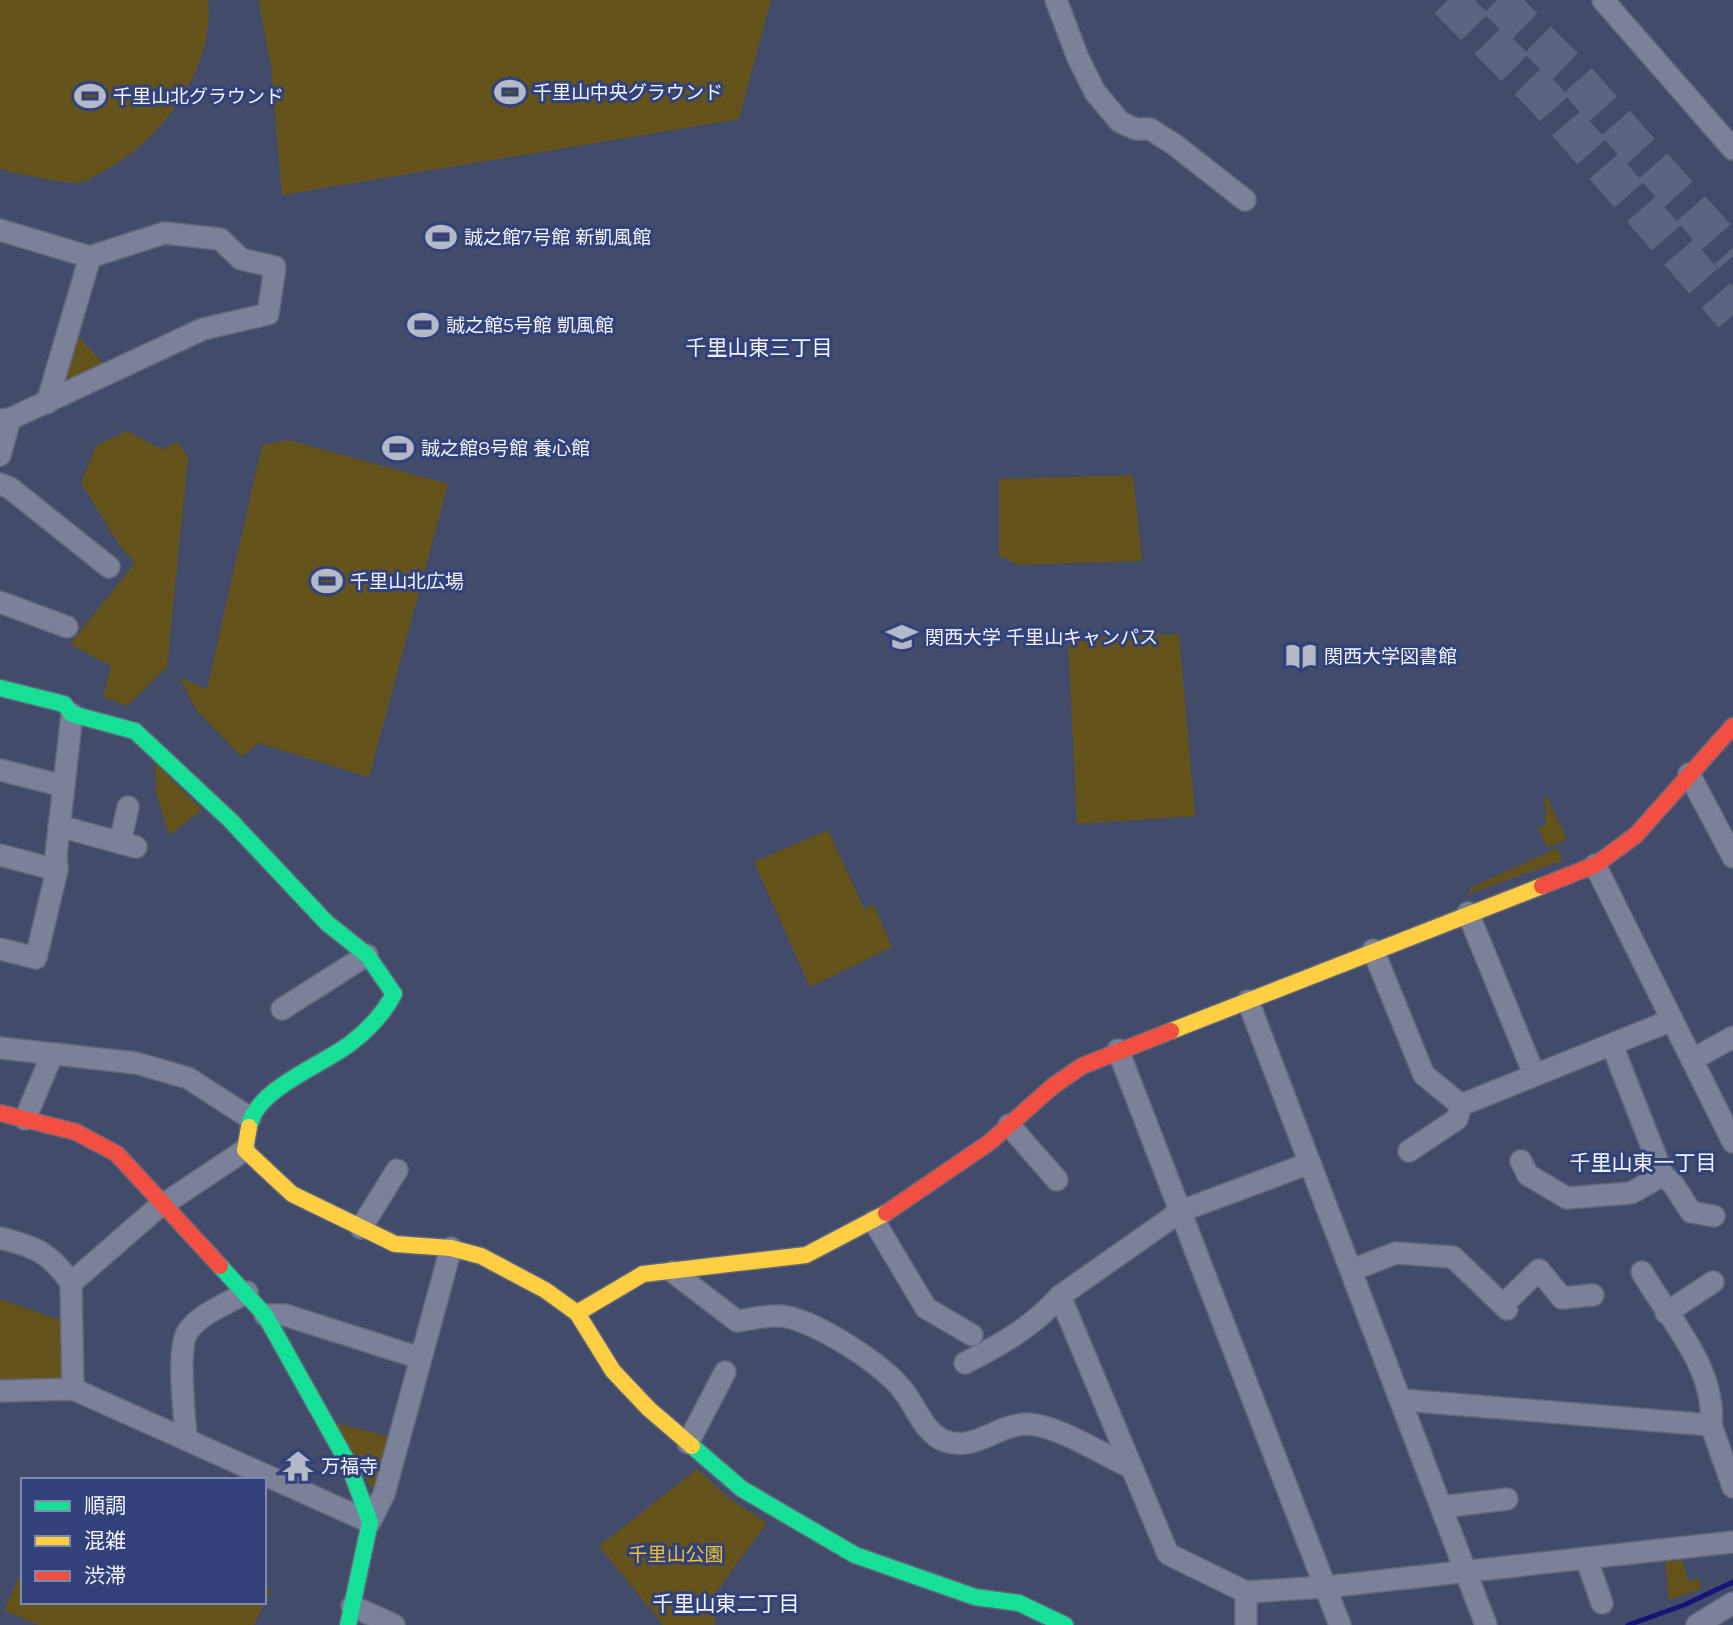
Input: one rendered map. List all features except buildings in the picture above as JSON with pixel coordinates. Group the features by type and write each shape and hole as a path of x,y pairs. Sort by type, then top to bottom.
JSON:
{"street":[{"path":"1056,0 1096,92 1120,122 1136,129 1150,129 1175,145 1245,200"},
{"path":"1603,0 1733,149"},
{"path":"0,230 90,257 164,233 220,239 241,259 275,267 268,314 203,329 5,420 0,455"},
{"path":"47,403 90,257"},
{"path":"0,484 10,488 110,568"},
{"path":"0,602 67,626"},
{"path":"0,688 64,704 72,715 135,731 230,820 327,923 367,955 394,994 385,1011 351,1043 275,1090 250,1118 246,1150 164,1203 71,1283"},
{"path":"0,949 36,958 57,870 59,826 72,715"},
{"path":"577,1313 643,1274 806,1255 874,1221 912,1197 1009,1125 1072,1073 1118,1050 1595,865 1636,835 1733,726"},
{"path":"0,770 64,786"},
{"path":"1689,774 1733,857"},
{"path":"59,826 128,845 128,807"},
{"path":"0,855 57,870"},
{"path":"1595,865 1733,1142"},
{"path":"1468,913 1534,1074"},
{"path":"1373,950 1424,1075 1461,1105"},
{"path":"282,1009 367,955"},
{"path":"1248,1001 1486,1625"},
{"path":"1461,1105 1672,1020"},
{"path":"1692,1060 1733,1037"},
{"path":"1612,1045 1662,1175 1674,1184 1691,1212 1714,1216"},
{"path":"0,1048 136,1063 188,1079 250,1118"},
{"path":"1118,1050 1340,1625"},
{"path":"25,1119 52,1055"},
{"path":"1409,1151 1457,1119 1461,1105"},
{"path":"0,1113 74,1130 98,1140 117,1154 247,1292 265,1315 348,1463 370,1522"},
{"path":"1009,1125 1057,1180"},
{"path":"246,1150 292,1194 395,1244 451,1248 481,1256 545,1290 577,1313 613,1371 649,1409 688,1443 742,1489 855,1555 975,1597 1019,1603 1065,1625"},
{"path":"1521,1161 1544,1196 1567,1198 1632,1193 1662,1175"},
{"path":"965,1363 1001,1345 1048,1310 1060,1296 1181,1211 1310,1163"},
{"path":"361,1228 397,1170"},
{"path":"874,1221 907,1296 972,1335"},
{"path":"0,1238 34,1246 54,1259 71,1283 73,1390"},
{"path":"394,1625 350,1616 370,1522 384,1494 451,1248"},
{"path":"1352,1270 1396,1253 1453,1257 1505,1307 1539,1270 1563,1298 1593,1295"},
{"path":"673,1272 737,1321 781,1316 822,1332 862,1353 895,1379 924,1425 942,1440 958,1445 975,1442 1024,1424 1044,1426 1130,1468"},
{"path":"1642,1272 1703,1369 1713,1402 1711,1425 1733,1487"},
{"path":"1666,1313 1713,1282"},
{"path":"186,1439 183,1353 187,1333 199,1320 247,1292"},
{"path":"1060,1296 1168,1555 1246,1592 1325,1587 1733,1542"},
{"path":"265,1315 285,1315 420,1358"},
{"path":"688,1443 725,1372"},
{"path":"0,1391 73,1390 370,1522"},
{"path":"1402,1400 1711,1425"},
{"path":"1442,1507 1507,1499"},
{"path":"1586,1558 1602,1603"},
{"path":"1246,1592 1246,1625"},
{"path":"1697,1625 1733,1603"}],"green space":[{"name":"千里山北グラウンド","path":"0,0 208,0 208,26 203,51 193,76 180,99 146,141 125,158 83,182 64,182 0,169"},
{"name":"千里山中央グラウンド","path":"258,0 771,0 739,119 282,195 271,66"},
{"path":"75,332 104,365 69,381 63,375"},
{"path":"127,431 162,449 177,442 188,457 167,667 127,706 103,697 111,666 70,644 135,563 120,546 81,483 96,446"},
{"name":"千里山北広場","path":"288,440 448,484 369,777 258,743 242,757 197,711 179,677 207,689 262,445"},
{"path":"1133,475 1142,561 1019,565 999,556 999,479"},
{"path":"1179,634 1195,816 1077,824 1068,639"},
{"path":"155,763 202,810 169,835 156,792"},
{"path":"1547,797 1567,839 1547,848 1538,828 1547,823 1544,816 1547,814 1544,799"},
{"path":"828,830 864,909 874,905 892,947 810,987 754,862"},
{"path":"1557,848 1563,860 1463,896 1471,891 1470,888"},
{"path":"0,1299 63,1321 66,1377 61,1381 0,1384"},
{"path":"336,1423 390,1437 377,1484 370,1487"},
{"name":"千里山公園","path":"697,1469 730,1499 767,1523 716,1592 715,1625 663,1625 599,1546"},
{"path":"1681,1554 1688,1581 1699,1578 1701,1589 1669,1600 1665,1562 1661,1562 1660,1557"},
{"path":"21,1573 21,1604 264,1604 254,1625 38,1625 4,1610"},
{"path":"266,1587 271,1589 266,1600"}],"waterway":[{"path":"1628,1625 1684,1605 1733,1582"}],"tunnel":[{"path":"1448,0 1543,96 1733,315"},
{"path":"1497,0 1570,72 1733,256"}],"traffic: fast":[{"path":"0,688 64,704 72,714 135,731 230,820 327,923 367,955 394,994 381,1014 358,1038 292,1079 264,1101 254,1113 249,1127"},
{"path":"220,1266 265,1315 348,1463 370,1522 348,1625"},
{"path":"692,1446 742,1489 855,1555 975,1597 1019,1603 1065,1625"}],"traffic: slow":[{"path":"1171,1031 1542,886"},
{"path":"249,1127 245,1150 292,1194 395,1244 451,1248 481,1256 545,1290 577,1313 613,1371 649,1409 692,1446"},
{"path":"577,1313 643,1274 806,1255 886,1213"}],"traffic: jam":[{"path":"1542,886 1595,865 1636,835 1733,726"},
{"path":"886,1213 990,1142 1053,1086 1082,1066 1171,1031"},
{"path":"0,1113 76,1132 117,1154 220,1266"}],"place":[{"name":"千里山中央グラウンド","path":"510,92"},
{"name":"千里山北グラウンド","path":"90,96"},
{"name":"誠之館7号館 新凱風館","path":"441,237"},
{"name":"誠之館5号館 凱風館","path":"423,325"},
{"name":"誠之館8号館 養心館","path":"398,448"},
{"name":"千里山北広場","path":"327,581"},
{"name":"関西大学 千里山キャンパス","path":"902,637"},
{"name":"関西大学図書館","path":"1301,656"},
{"name":"万福寺","path":"298,1466"}],"district":[{"name":"千里山東三丁目","path":"759,347"},
{"name":"千里山東一丁目","path":"1643,1162"},
{"name":"千里山東二丁目","path":"726,1603"}]}
